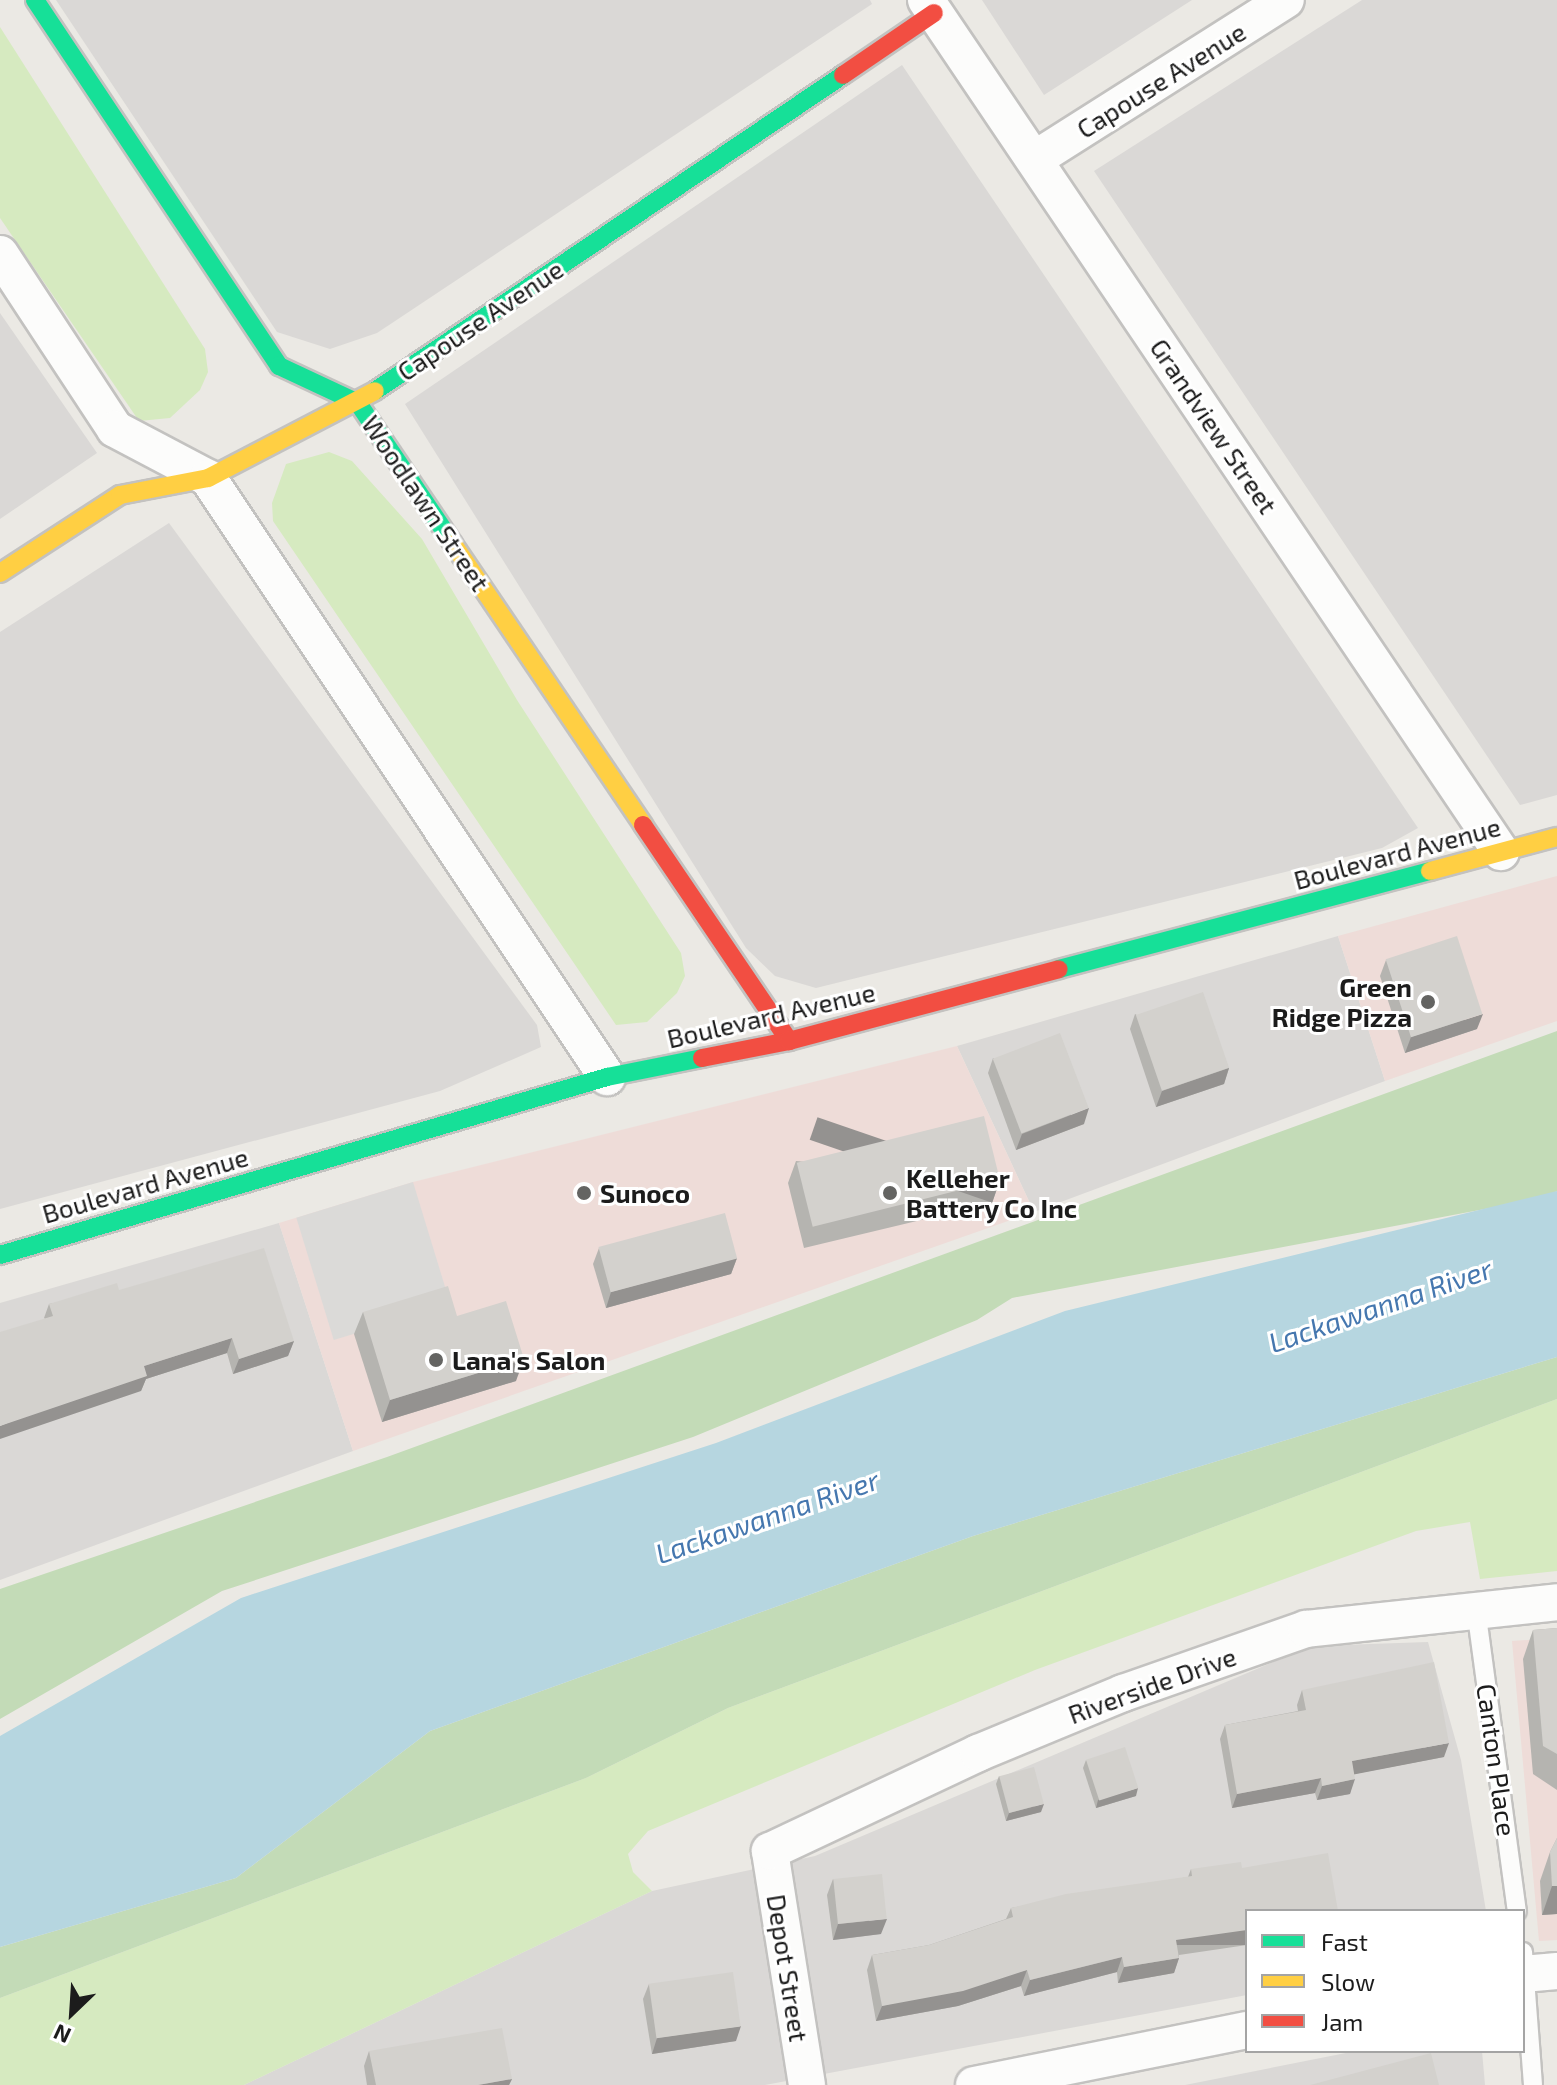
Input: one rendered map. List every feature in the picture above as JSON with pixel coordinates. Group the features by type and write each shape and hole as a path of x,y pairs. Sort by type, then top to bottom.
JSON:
{"street":[{"name":"Woodlawn Street","path":"35,0 279,366 358,403 789,1041"},
{"name":"Capouse Avenue","path":"1035,159 1286,0"},
{"name":"Capouse Avenue","path":"0,573 120,495 208,478 358,403 930,7"},
{"name":"Grandview Street","path":"930,7 1501,852"},
{"path":"0,254 115,429 208,478 607,1077"},
{"name":"Boulevard Avenue","path":"0,1255 607,1077 789,1041 1557,837"},
{"name":"Riverside Drive","path":"770,1851 992,1747 1123,1693 1306,1629 1557,1602"},
{"name":"Depot Street","path":"770,1851 807,2085"},
{"path":"974,2085 1245,2030"}],"lane":[{"name":"Canton Place","path":"1476,1609 1517,1909"},
{"path":"1532,1968 1533,2085"}],"shaded area":[{"path":"56,0 870,0 872,4 377,333 330,349 277,332"},
{"path":"982,0 1192,0 1044,95"},
{"path":"1362,0 1557,0 1557,795 1520,805 1094,171"},
{"path":"902,65 1418,828 1382,848 816,988 775,976 746,948 405,404"},
{"path":"0,313 97,453 0,519"},
{"path":"169,523 537,1025 541,1047 440,1091 0,1209 0,632"},
{"path":"1557,876 1557,1021 1385,1081 1338,936"},
{"path":"1338,936 1385,1081 1034,1212 957,1046"},
{"path":"957,1046 1034,1212 353,1451 279,1223 413,1182"},
{"path":"413,1182 450,1304 334,1340 296,1218"},
{"path":"279,1223 353,1451 0,1580 0,1303"},
{"path":"1557,1638 1557,1940 1539,1941 1512,1641"},
{"path":"1428,1642 1461,1760 1486,1909 1245,1909 1245,1995 765,2085 244,2085 652,1891 815,1856 1311,1646"},
{"path":"1346,2053 1482,2053 1485,2085 1185,2085"}],"green space":[{"path":"0,27 205,349 208,372 200,390 170,418 139,421 0,218"},
{"path":"329,452 352,461 422,539 517,700 681,953 685,976 677,993 647,1022 616,1025 273,521 272,503 286,464"},
{"path":"1557,1031 1557,1191 1543,1198 1012,1298 977,1320 693,1437 222,1591 0,1719 0,1589 387,1457"},
{"path":"1557,1357 1557,1399 728,1708 586,1778 0,1998 0,1947 236,1878 430,1731 973,1536"},
{"path":"1557,1399 1557,1571 1480,1579 1470,1522 1416,1531 1035,1670 648,1831 628,1854 633,1872 652,1891 244,2085 0,2085 0,1998 586,1778 728,1708"}],"water":[{"name":"Lackawanna River","path":"1557,1191 1557,1357 973,1536 430,1731 236,1878 0,1947 0,1736 241,1598 716,1443 1065,1311"}],"building":[{"name":"Green Ridge Pizza","path":"1457,936 1482,1014 1411,1037 1386,959"},
{"path":"1203,992 1229,1068 1162,1091 1136,1015"},
{"path":"1060,1033 1089,1108 1021,1133 993,1059"},
{"name":"Kelleher Battery Co Inc","path":"984,1116 1000,1180 813,1227 797,1163"},
{"path":"725,1213 737,1258 611,1292 598,1247"},
{"path":"264,1248 294,1341 239,1359 232,1338 144,1366 147,1376 0,1426 0,1332 53,1316 49,1304 117,1283 119,1290"},
{"name":"Lana's Salon","path":"448,1286 457,1316 506,1301 524,1359 390,1400 363,1312"},
{"path":"1557,1628 1557,1754 1543,1746 1533,1630"},
{"path":"1434,1662 1449,1743 1352,1761 1355,1779 1322,1786 1321,1778 1237,1794 1225,1725 1306,1710 1302,1690"},
{"path":"1125,1747 1138,1788 1099,1801 1086,1760"},
{"path":"1034,1767 1044,1804 1009,1813 999,1776"},
{"path":"1557,1838 1557,1886 1552,1886 1550,1852"},
{"path":"1328,1853 1338,1909 1245,1909 1245,1930 1176,1940 1179,1958 1124,1967 1122,1957 1030,1980 1027,1970 963,1991 882,2006 872,1955 929,1945 1013,1917 1011,1908 1066,1894 1192,1876 1191,1869 1241,1862 1242,1868"},
{"path":"882,1874 887,1919 838,1924 833,1879"},
{"path":"733,1972 741,2026 656,2038 649,1984"},
{"path":"502,2028 512,2079 478,2085 376,2085 369,2051"},
{"path":"1431,2053 1439,2085 1310,2085"}],"traffic: fast":[{"path":"35,0 279,366 358,403 453,544"},
{"path":"375,391 843,75"},
{"path":"1059,969 1430,871"},
{"path":"0,1255 607,1077 702,1058"}],"traffic: slow":[{"path":"0,573 120,495 208,478 375,391"},
{"path":"453,544 643,825"},
{"path":"1430,871 1557,837"}],"traffic: jam":[{"path":"843,75 934,13"},
{"path":"643,825 789,1041"},
{"path":"702,1058 789,1041 1059,969"}],"place":[{"name":"Green Ridge Pizza","path":"1428,1002"},
{"name":"Sunoco","path":"584,1193"},
{"name":"Kelleher Battery Co Inc","path":"890,1193"},
{"name":"Lana's Salon","path":"436,1360"}]}
